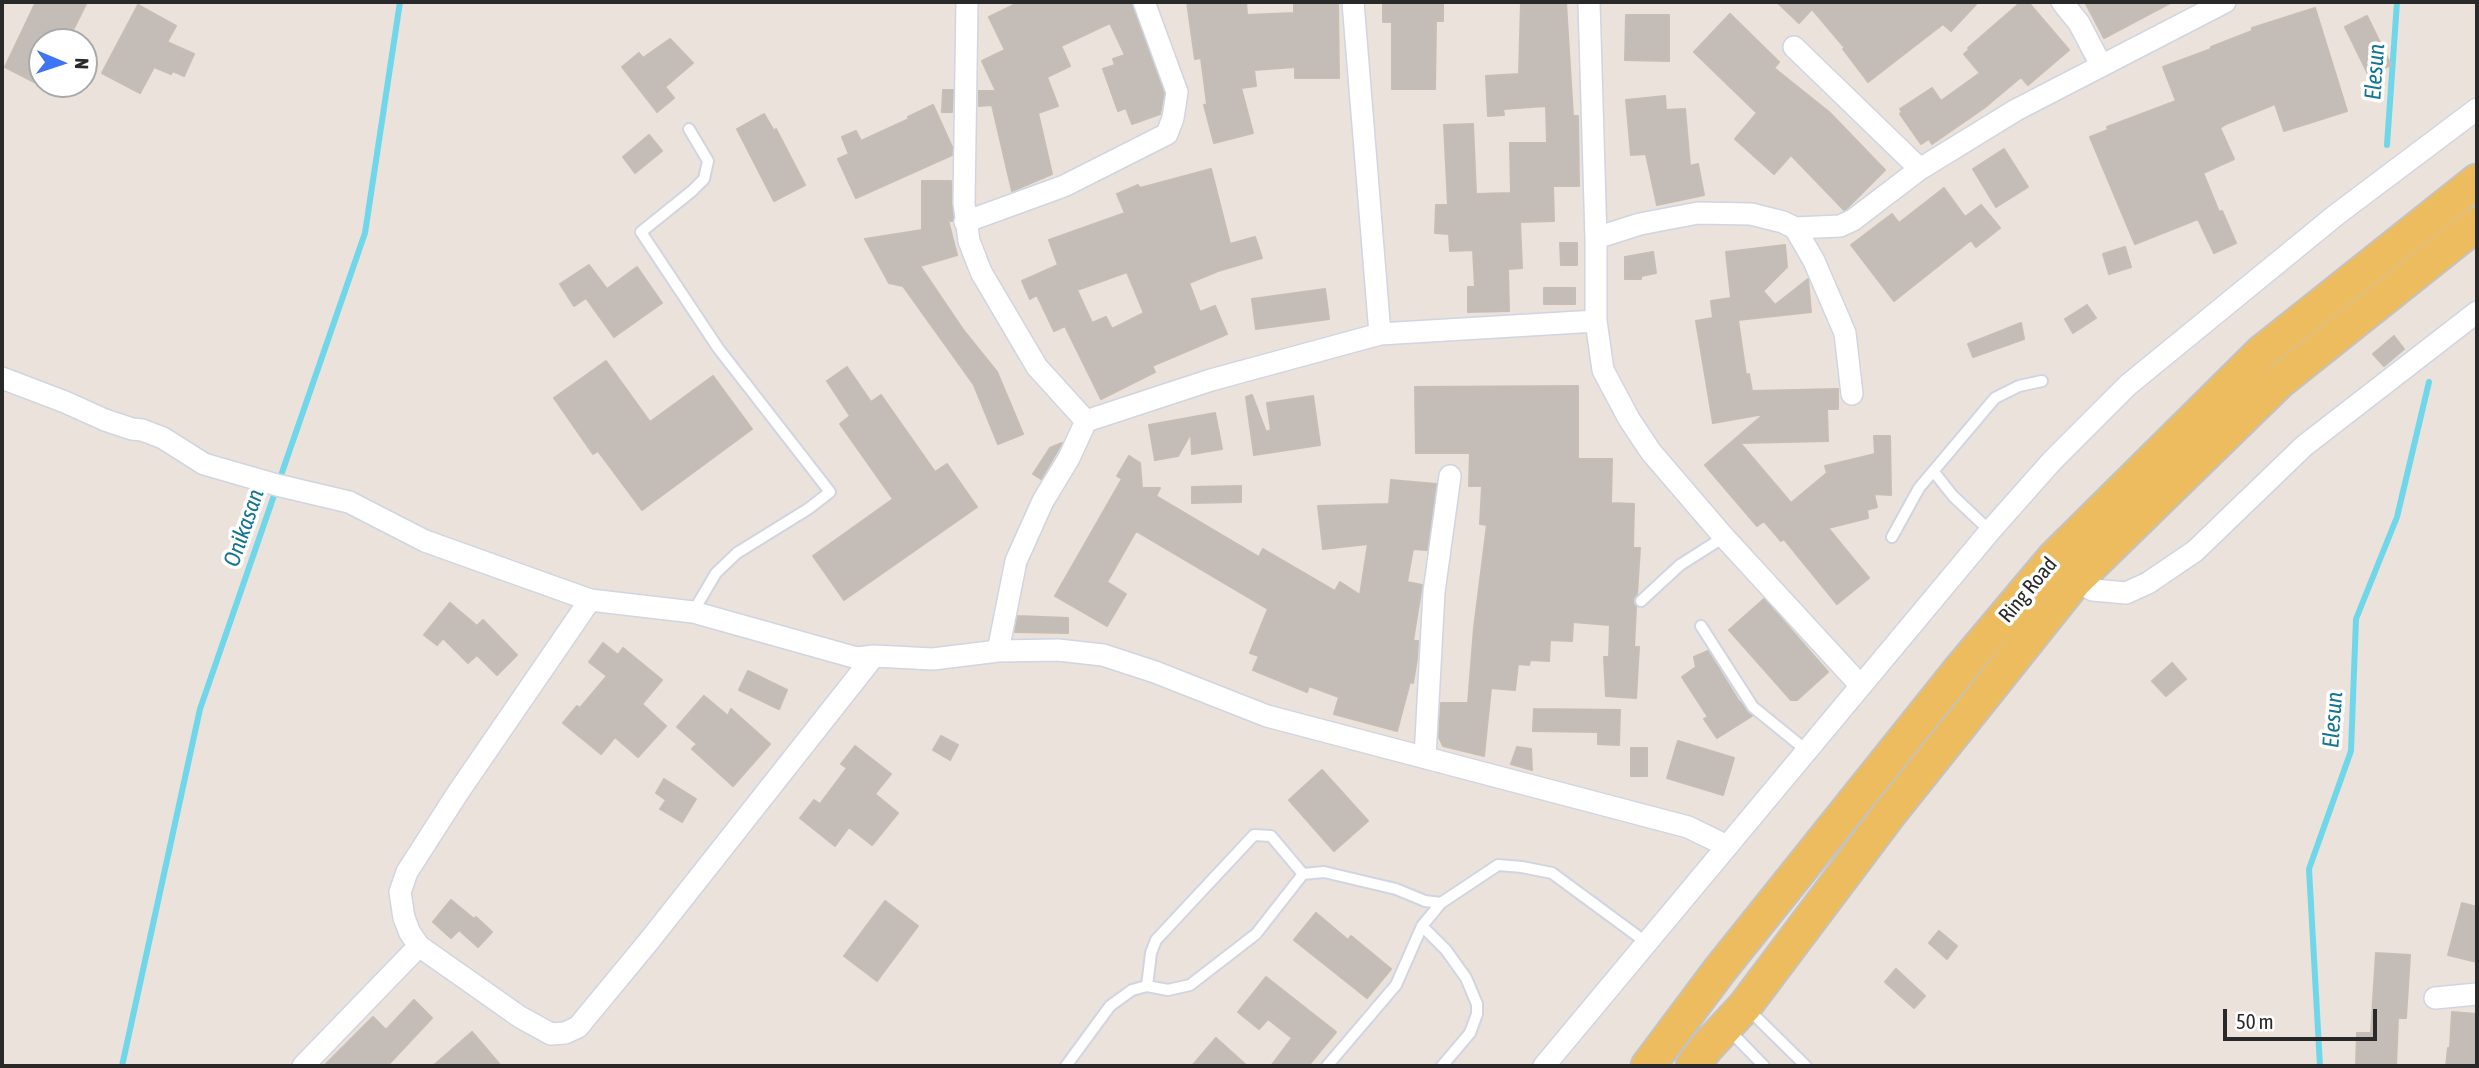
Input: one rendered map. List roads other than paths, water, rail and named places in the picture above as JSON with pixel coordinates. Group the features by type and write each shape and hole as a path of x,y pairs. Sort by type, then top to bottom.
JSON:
{"main road":[{"name":"Ring Road","path":"1648,1066 1727,961 1959,671 2054,558 2262,352 2477,181"},
{"name":"Ring Road","path":"1693,1066 2075,581 2280,381 2477,224"}],"street":[{"path":"967,2 965,222 969,242 981,272 1037,366 1086,421"},
{"path":"965,222 1064,186 1167,134 1174,118 1177,92 1144,2"},
{"path":"1353,2 1380,334"},
{"path":"1588,2 1596,321 1602,370 1651,452 1724,537 1860,686"},
{"path":"2062,2 2079,23 2101,65"},
{"path":"1596,238 1640,224 1698,213 1751,214 1795,228 1840,226 1853,220 1920,169 2017,110 2225,2"},
{"path":"1794,47 1920,169"},
{"path":"1544,1066 1990,531 2052,461 2128,385 2336,215 2477,109"},
{"path":"1795,228 1814,261 1845,333 1852,394"},
{"path":"2075,581 2093,590 2126,593 2148,583 2195,551 2304,446 2477,312"},
{"path":"998,651 1016,561 1043,501 1069,458 1086,421 1211,380 1380,334 1596,321"},
{"path":"2,378 105,420 153,434 204,464 349,502 425,541 590,600 693,612 857,658 874,656 933,659 998,651 1058,650 1103,655 1155,672 1267,716 1688,827 1727,846"},
{"path":"1425,758 1434,592 1450,476"},
{"path":"590,600 457,794 407,872 400,892 404,918 419,946 520,1017 551,1034 565,1033 578,1027 874,656"},
{"path":"303,1066 419,946"},
{"path":"2435,998 2477,994"}],"lane":[{"path":"689,129 708,161 704,179 641,232 718,348 830,492 808,509 737,552 716,573 693,612"},
{"path":"1892,537 1919,488 1995,398 2020,386 2042,381"},
{"path":"1934,472 1948,490 1990,531"},
{"path":"1641,601 1680,565 1724,537"},
{"path":"1701,626 1753,707 1807,750"},
{"path":"1147,986 1151,953 1156,940 1254,835 1271,836 1303,874"},
{"path":"1326,1066 1396,985 1422,926 1441,903 1498,865 1552,873 1647,943"},
{"path":"1066,1066 1110,1006 1132,989 1147,986 1168,990 1190,985 1256,934 1303,874 1324,873 1396,889 1425,901 1441,903"},
{"path":"1422,926 1446,950 1472,991 1477,1004 1471,1033 1442,1066"},
{"path":"1735,1016 1764,1066"},
{"path":"1735,1016 1806,1066"}],"waterway":[{"name":"Onikasan","path":"122,1066 200,709 365,233 400,2"},
{"name":"Elesun","path":"2387,145 2397,2"},
{"name":"Elesun","path":"2320,1066 2309,869 2351,751 2356,619 2397,517 2429,382"}]}
